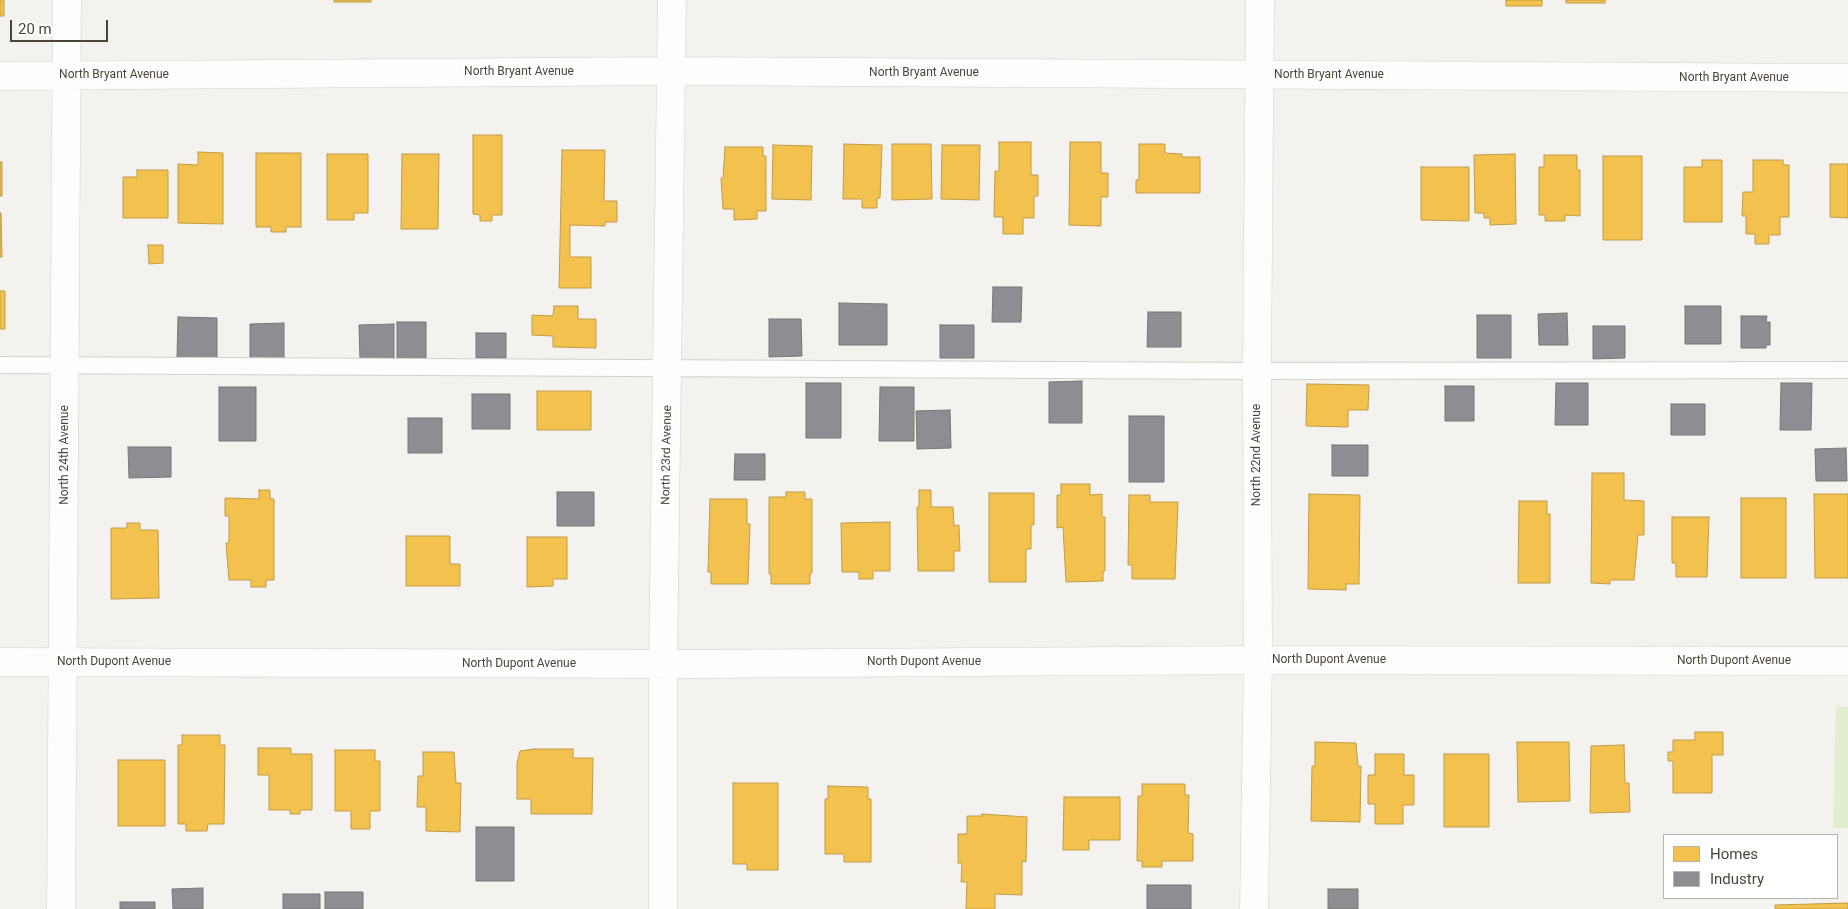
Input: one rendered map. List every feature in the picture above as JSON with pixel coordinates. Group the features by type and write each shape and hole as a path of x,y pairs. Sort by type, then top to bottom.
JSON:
{"street":[{"name":"North 24th Avenue","path":"61,909 67,0"},
{"name":"North 23rd Avenue","path":"662,909 663,664 669,368 672,0"},
{"name":"North 22nd Avenue","path":"1254,909 1258,660 1257,371 1260,0"},
{"name":"North Bryant Avenue","path":"0,76 672,71 1848,78"},
{"name":"North Dupont Avenue","path":"0,662 663,664 1258,660 1848,662"}],"lane":[{"path":"0,364 1257,371 1848,370"}],"green space":[{"path":"1836,706 1848,707 1848,828 1833,828"}],"building: Homes":[{"path":"0,0 4,0 4,16 0,16"},
{"path":"334,0 371,0 371,2 334,2"},
{"path":"1506,0 1542,0 1542,6 1506,6"},
{"path":"1566,0 1605,0 1605,3 1566,3"},
{"path":"473,135 502,135 502,215 492,215 492,221 480,221 480,215 473,214"},
{"path":"999,142 1031,142 1031,175 1038,175 1038,196 1034,196 1034,218 1023,218 1023,234 1003,234 1003,217 994,217 995,171 999,171"},
{"path":"1070,142 1101,142 1101,173 1108,173 1108,197 1101,197 1101,226 1069,225"},
{"path":"844,144 882,145 880,198 877,198 877,208 862,208 862,199 843,199"},
{"path":"892,144 931,144 932,199 892,200"},
{"path":"1139,144 1165,144 1165,153 1182,154 1182,157 1200,157 1200,193 1136,193 1136,180 1139,180"},
{"path":"773,145 812,146 811,200 772,199"},
{"path":"942,145 980,145 979,200 941,199"},
{"path":"725,147 763,147 763,156 766,156 766,211 757,211 757,219 734,220 734,209 723,209 721,178 723,178"},
{"path":"562,150 605,150 604,201 617,201 617,222 605,222 605,226 570,225 570,257 591,257 591,288 559,288"},
{"path":"198,152 223,153 223,224 178,223 178,164 198,165"},
{"path":"256,153 301,153 301,227 286,227 286,232 271,232 271,227 256,227"},
{"path":"327,154 368,154 368,213 354,213 354,220 327,220"},
{"path":"402,154 439,154 438,229 401,229"},
{"path":"1515,154 1516,224 1490,225 1490,218 1484,218 1484,213 1475,213 1474,155"},
{"path":"1544,155 1577,155 1577,170 1580,170 1580,216 1565,215 1565,221 1545,221 1545,215 1539,215 1539,167 1544,167"},
{"path":"1603,156 1642,156 1642,240 1603,240"},
{"path":"1702,160 1722,160 1722,222 1684,222 1684,167 1702,167"},
{"path":"1753,160 1783,160 1783,165 1789,165 1789,217 1780,217 1780,235 1769,235 1769,244 1755,244 1755,234 1746,234 1746,216 1742,216 1743,192 1753,192"},
{"path":"0,162 2,162 2,196 0,196"},
{"path":"1830,164 1848,164 1848,218 1830,217"},
{"path":"1421,167 1469,167 1469,221 1421,220"},
{"path":"137,170 168,170 168,218 123,218 123,177 137,177"},
{"path":"1,213 2,257 0,257"},
{"path":"148,245 163,245 163,263 149,264"},
{"path":"0,291 5,291 5,329 0,329"},
{"path":"554,306 578,306 578,319 596,319 596,348 553,347 553,336 532,335 532,315 553,316"},
{"path":"1307,384 1369,385 1368,410 1348,410 1348,427 1306,426"},
{"path":"537,391 591,391 591,430 537,430"},
{"path":"1592,473 1624,473 1624,500 1644,501 1644,535 1638,535 1634,580 1610,580 1610,584 1591,583"},
{"path":"1061,484 1090,484 1090,495 1102,494 1102,517 1105,517 1105,571 1103,571 1103,581 1066,582 1063,527 1057,528 1057,495 1061,495"},
{"path":"259,490 270,490 270,499 274,499 274,580 266,580 266,587 251,587 251,580 229,580 226,543 229,543 229,516 225,516 225,498 259,499"},
{"path":"919,490 931,490 931,507 953,507 954,526 959,525 960,551 954,551 954,571 918,571 917,507 919,507"},
{"path":"786,492 805,492 805,499 812,499 812,573 810,573 810,584 771,584 771,574 769,574 769,497 786,497"},
{"path":"989,493 1034,493 1034,525 1031,525 1031,549 1026,549 1026,582 989,582"},
{"path":"1309,494 1360,495 1359,584 1346,584 1346,590 1308,589"},
{"path":"1814,494 1848,494 1848,578 1815,578"},
{"path":"1129,495 1150,495 1150,502 1178,502 1175,579 1132,579 1132,565 1128,565"},
{"path":"1741,498 1786,498 1786,578 1741,578"},
{"path":"710,499 747,499 747,524 750,524 748,584 711,584 711,572 708,572"},
{"path":"1519,501 1547,501 1547,514 1550,514 1550,583 1518,583"},
{"path":"1672,517 1709,517 1707,577 1676,577 1676,563 1672,563"},
{"path":"890,522 890,571 873,571 873,579 859,579 859,572 842,572 841,523"},
{"path":"127,523 140,523 140,530 158,530 159,598 111,599 111,528 127,528"},
{"path":"406,536 450,536 450,564 460,564 460,586 406,586"},
{"path":"527,537 567,537 567,579 553,579 553,586 527,587"},
{"path":"1695,732 1723,732 1723,755 1712,755 1712,793 1673,793 1673,761 1668,761 1668,752 1673,752 1673,740 1695,740"},
{"path":"182,735 220,735 220,745 225,745 224,824 208,824 207,831 186,831 186,824 178,824 178,745 182,745"},
{"path":"1315,742 1356,743 1358,766 1361,766 1360,822 1311,821 1312,766 1315,766"},
{"path":"1517,742 1569,742 1570,801 1518,802"},
{"path":"1624,745 1625,783 1629,783 1630,812 1590,813 1591,746"},
{"path":"258,748 291,748 291,754 312,754 312,810 300,810 300,814 290,814 290,810 269,810 269,775 258,775"},
{"path":"573,749 573,758 593,758 592,814 531,814 531,799 517,799 517,763 520,751"},
{"path":"335,750 375,750 375,761 380,761 380,811 370,811 370,829 351,829 351,811 335,811"},
{"path":"423,752 454,752 456,783 461,783 460,832 426,831 426,807 417,807 418,776 423,776"},
{"path":"1375,754 1404,754 1404,775 1414,775 1414,805 1403,805 1403,824 1375,824 1375,804 1368,804 1368,775 1375,775"},
{"path":"1444,754 1489,754 1489,827 1444,827"},
{"path":"118,760 165,760 165,826 118,826"},
{"path":"733,783 778,783 778,870 747,870 747,864 733,864"},
{"path":"1142,784 1185,784 1185,795 1189,795 1188,833 1193,834 1193,861 1162,861 1162,867 1142,867 1142,861 1137,861 1138,796 1142,796"},
{"path":"828,786 868,787 868,799 871,799 871,862 844,862 844,854 825,854 825,799 828,799"},
{"path":"1064,797 1120,797 1120,840 1089,840 1089,850 1063,850"},
{"path":"982,814 1027,817 1026,862 1022,861 1022,895 995,894 995,909 966,909 967,882 961,882 962,863 958,863 958,834 967,834 967,816 982,816"},
{"path":"1848,903 1848,909 1775,909 1775,905"}],"building: Industry":[{"path":"993,287 1022,287 1021,322 992,322"},
{"path":"839,303 887,304 887,345 839,345"},
{"path":"1685,306 1721,306 1721,344 1685,344"},
{"path":"1148,312 1181,312 1181,347 1147,347"},
{"path":"1567,313 1568,345 1539,345 1538,314"},
{"path":"1477,315 1511,315 1511,358 1477,358"},
{"path":"1741,316 1767,316 1766,322 1770,322 1770,345 1766,345 1766,348 1741,348"},
{"path":"178,317 217,318 217,358 177,357"},
{"path":"769,319 801,319 802,356 769,357"},
{"path":"397,322 426,322 426,360 397,360"},
{"path":"284,323 284,358 250,358 250,324"},
{"path":"394,324 394,361 360,361 359,325"},
{"path":"940,325 974,325 974,358 940,358"},
{"path":"1593,326 1625,326 1625,358 1593,359"},
{"path":"476,333 506,333 506,358 476,358"},
{"path":"1082,381 1082,423 1049,423 1049,382"},
{"path":"806,383 841,383 841,438 806,438"},
{"path":"1556,383 1588,383 1588,425 1555,425"},
{"path":"1781,383 1812,383 1811,430 1780,430"},
{"path":"1445,386 1474,386 1474,421 1445,421"},
{"path":"219,387 256,387 256,441 219,441"},
{"path":"880,387 914,387 914,441 879,441"},
{"path":"472,394 510,394 510,429 472,429"},
{"path":"1671,404 1705,404 1705,435 1671,435"},
{"path":"950,410 951,448 917,449 916,411"},
{"path":"1129,416 1164,416 1164,482 1129,482"},
{"path":"408,418 442,418 442,453 408,453"},
{"path":"1332,445 1368,445 1368,476 1332,476"},
{"path":"128,447 171,447 171,477 129,478"},
{"path":"1846,448 1847,481 1816,481 1815,449"},
{"path":"735,454 765,454 765,480 734,480"},
{"path":"557,492 594,492 594,526 557,526"},
{"path":"476,827 514,827 514,881 476,881"},
{"path":"1147,885 1191,885 1191,909 1147,909"},
{"path":"203,888 203,909 173,909 172,889"},
{"path":"1328,889 1358,889 1358,909 1328,909"},
{"path":"325,892 363,892 363,909 325,909"},
{"path":"283,894 320,894 320,909 283,909"},
{"path":"120,902 155,902 155,909 120,909"}]}
